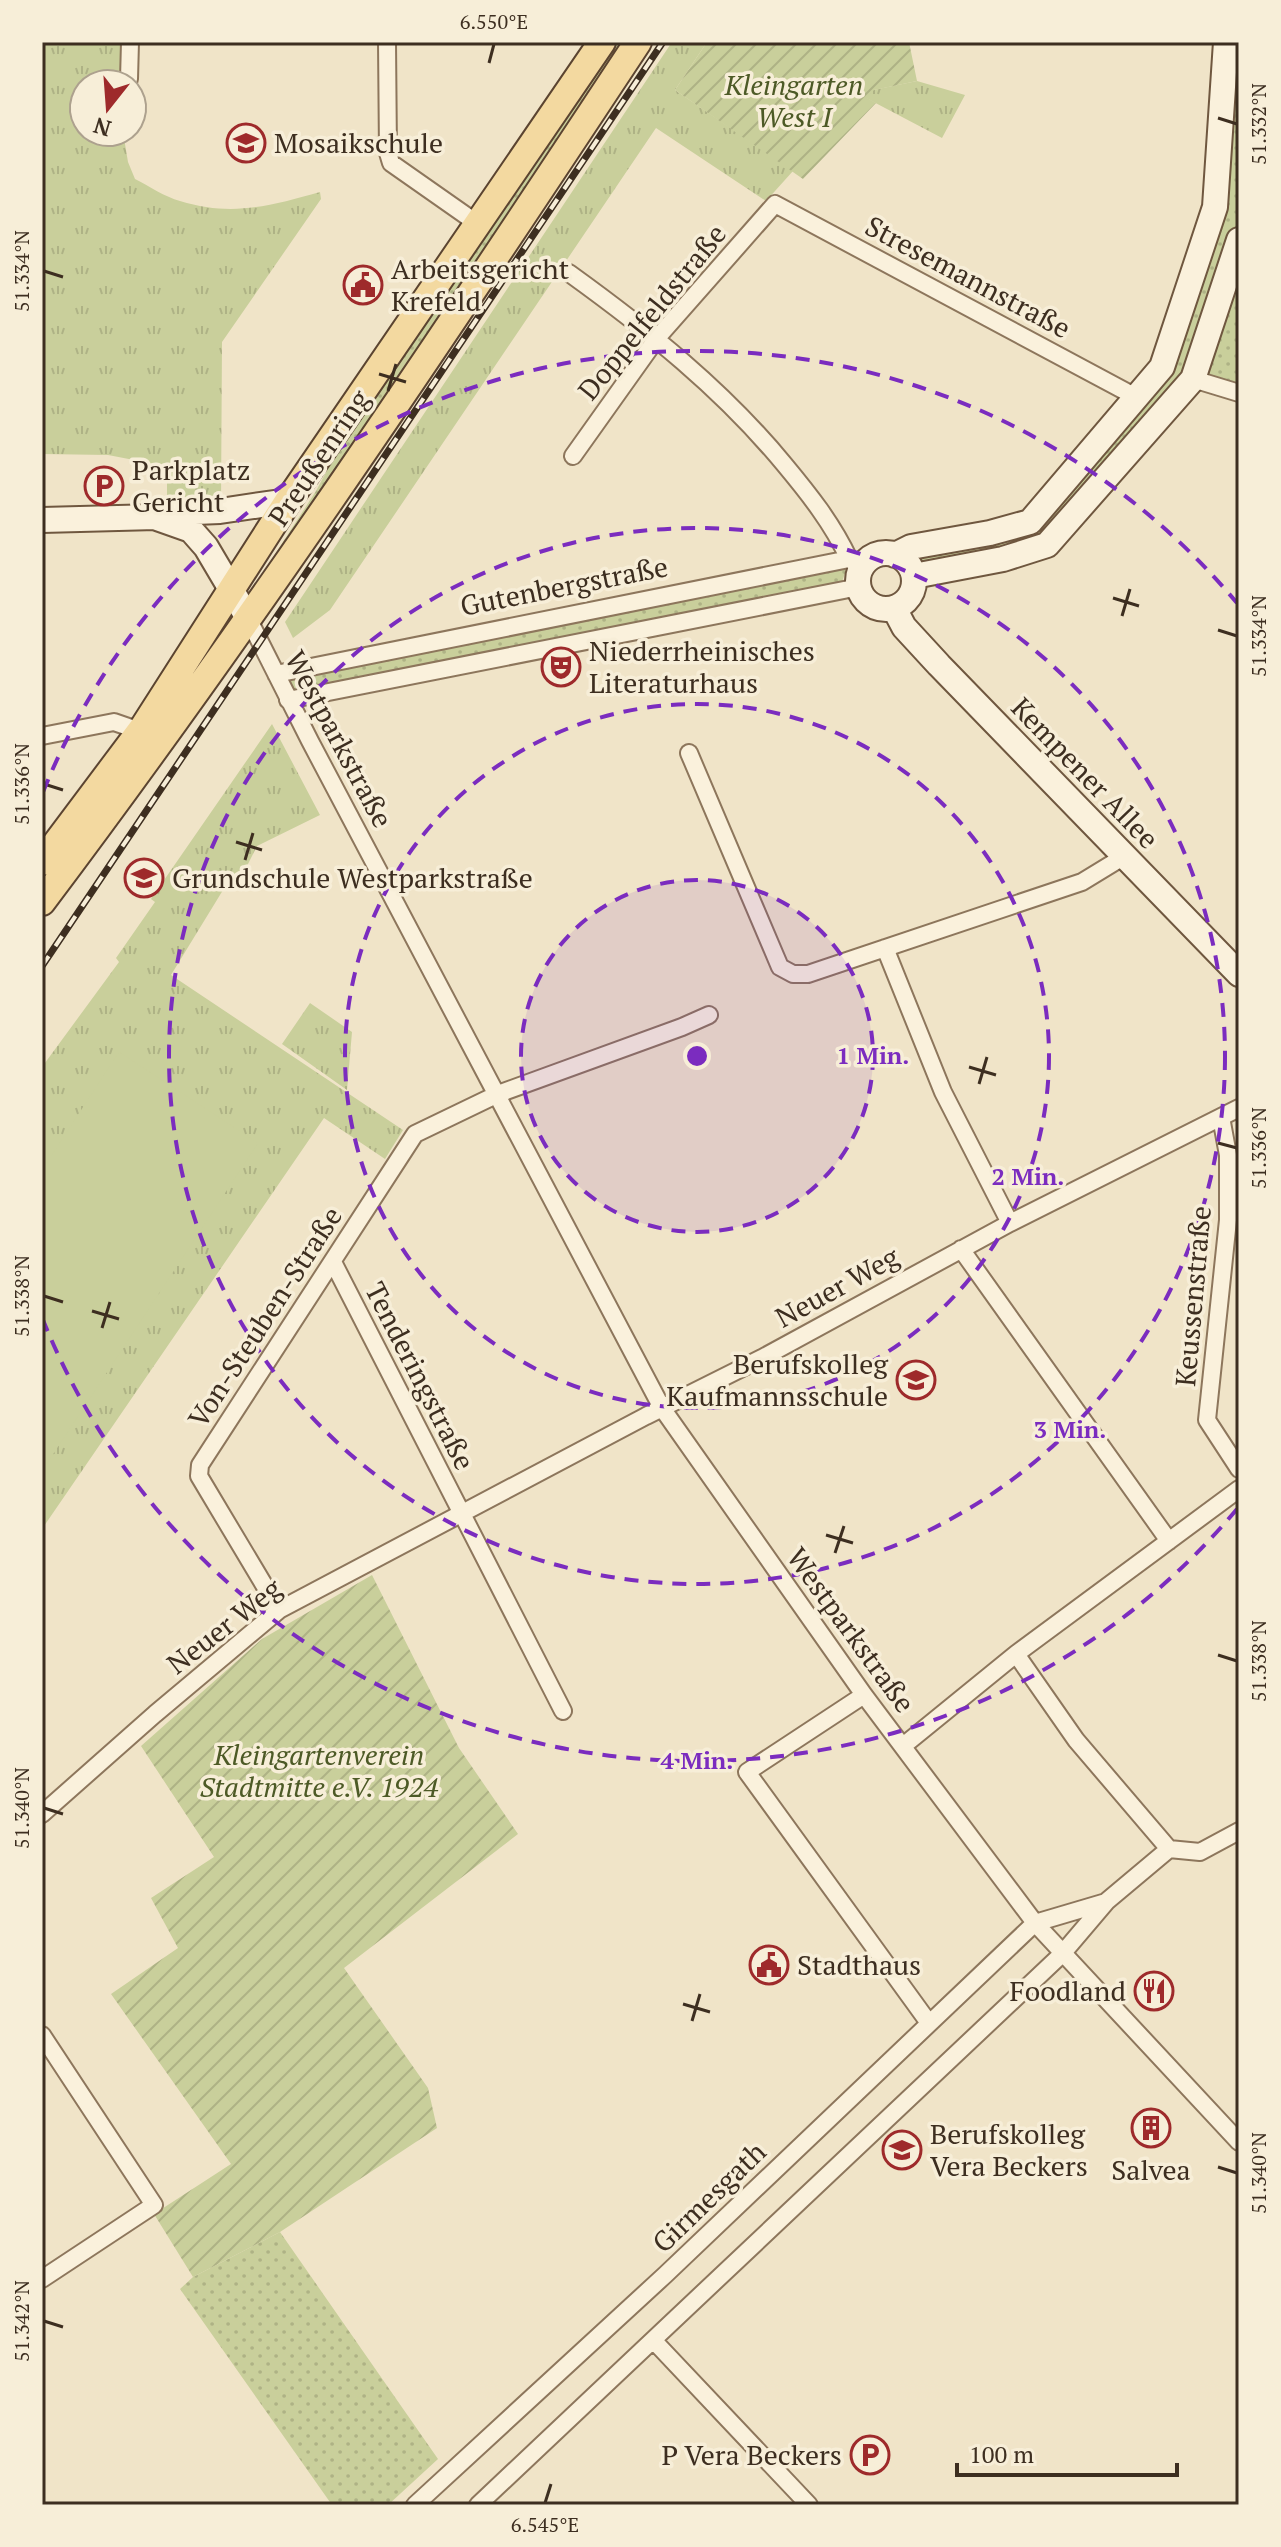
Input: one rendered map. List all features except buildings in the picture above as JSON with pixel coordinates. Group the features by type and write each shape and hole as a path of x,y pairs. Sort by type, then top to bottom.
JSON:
{"main road":[{"name":"Preußenring","path":"42,862 140,731 288,501 602,42"},
{"name":"Preußenring","path":"42,902 155,752 248,618 509,237 638,42"}],"street":[{"path":"129,68 130,42"},
{"path":"387,42 388,153 391,163 478,224"},
{"path":"895,555 911,547 990,533 1030,522 1162,367 1215,207 1226,42"},
{"name":"Doppelfeldstraße","path":"573,456 657,338 775,204"},
{"name":"Stresemannstraße","path":"775,204 1136,397"},
{"path":"1215,207 1239,212"},
{"path":"914,576 1003,559 1047,545 1193,379 1239,240"},
{"path":"569,273 657,338 730,403 762,437 819,506 857,571 871,604 883,609 894,608 910,595 914,576 907,563 895,555 883,553 875,556 857,571"},
{"path":"1162,367 1239,393"},
{"path":"42,520 156,517 288,501"},
{"path":"156,517 191,530 206,547 248,618"},
{"name":"Gutenbergstraße","path":"276,674 857,571"},
{"name":"Gutenbergstraße","path":"288,700 857,571"},
{"name":"Kempener Allee","path":"894,608 904,627 939,665 1239,974"},
{"name":"Westparkstraße","path":"248,618 288,700 662,1408 864,1695 1035,1923 1239,2142"},
{"path":"42,736 114,722 140,731"},
{"path":"689,753 780,967 793,974 808,974 1082,882 1123,857"},
{"path":"885,948 943,1092 1010,1223"},
{"path":"498,1094 709,1015"},
{"name":"Von-Steuben-Straße","path":"279,1610 199,1476 200,1465 415,1134 498,1094"},
{"name":"Neuer Weg","path":"42,1814 279,1610 762,1358 1010,1223 1239,1108"},
{"name":"Keussenstraße","path":"1221,1117 1228,1155 1228,1220 1207,1420 1239,1469"},
{"path":"961,1249 1169,1541"},
{"name":"Tenderingstraße","path":"333,1262 462,1514"},
{"path":"903,1746 1016,1654 1239,1489"},
{"path":"462,1514 563,1711"},
{"path":"1016,1654 1076,1740 1169,1849 1200,1852 1238,1834"},
{"path":"864,1695 747,1772 929,2023"},
{"path":"478,2505 1062,1954 1107,1901 1169,1849"},
{"path":"1035,1923 1107,1901"},
{"name":"Girmesgath","path":"415,2505 665,2275 1035,1923"},
{"path":"42,2035 154,2205 42,2279"},
{"path":"654,2341 809,2505"}],"green space":[{"path":"42,42 121,42 122,68 68,68 68,148 126,148 135,179 174,199 199,206 251,208 320,192 321,199 222,342 221,503 167,502 167,475 134,460 108,455 42,454"},
{"path":"613,42 629,42 269,574 266,568 332,461"},
{"path":"672,42 707,42 675,90 793,171 766,201 656,128 330,610 293,638 285,622"},
{"name":"Kleingarten West I","path":"707,42 909,42 917,81 874,90 867,98 876,103 803,179 675,90"},
{"path":"1231,42 1239,42 1239,389 1190,375 1045,542 919,569 915,555 1030,522 1163,360 1219,208"},
{"path":"917,81 965,95 942,138 866,98 873,90"},
{"path":"832,568 846,570 842,582 294,691 287,676"},
{"path":"272,724 320,815 257,846 247,866 231,877 171,975 403,1130 385,1159 324,1118 42,1529 42,1067 119,962 116,958 155,902 151,899"},
{"path":"310,1003 352,1032 347,1090 282,1044"},
{"path":"119,1052 258,1143 42,1471 42,1170"},
{"name":"Kleingartenverein Stadtmitte e.V. 1924","path":"372,1575 459,1748 518,1834 344,1968 428,2088 437,2128 280,2232 193,2277 154,2214 231,2164 111,1994 178,1948 151,1898 214,1857 141,1746 262,1639"},
{"path":"280,2232 438,2459 388,2505 332,2505 180,2289 193,2277"}],"railway":[{"path":"42,966 663,42"}],"place":[{"name":"Mosaikschule","path":"246,143"},
{"name":"Arbeitsgericht Krefeld","path":"363,285"},
{"name":"Parkplatz Gericht","path":"104,486"},
{"name":"Niederrheinisches Literaturhaus","path":"561,667"},
{"name":"Grundschule Westparkstraße","path":"144,878"},
{"name":"Berufskolleg Kaufmannsschule","path":"916,1380"},
{"name":"Stadthaus","path":"769,1965"},
{"name":"Foodland","path":"1154,1991"},
{"name":"Salvea","path":"1151,2128"},
{"name":"Berufskolleg Vera Beckers","path":"902,2150"},
{"name":"P Vera Beckers","path":"870,2455"}]}
